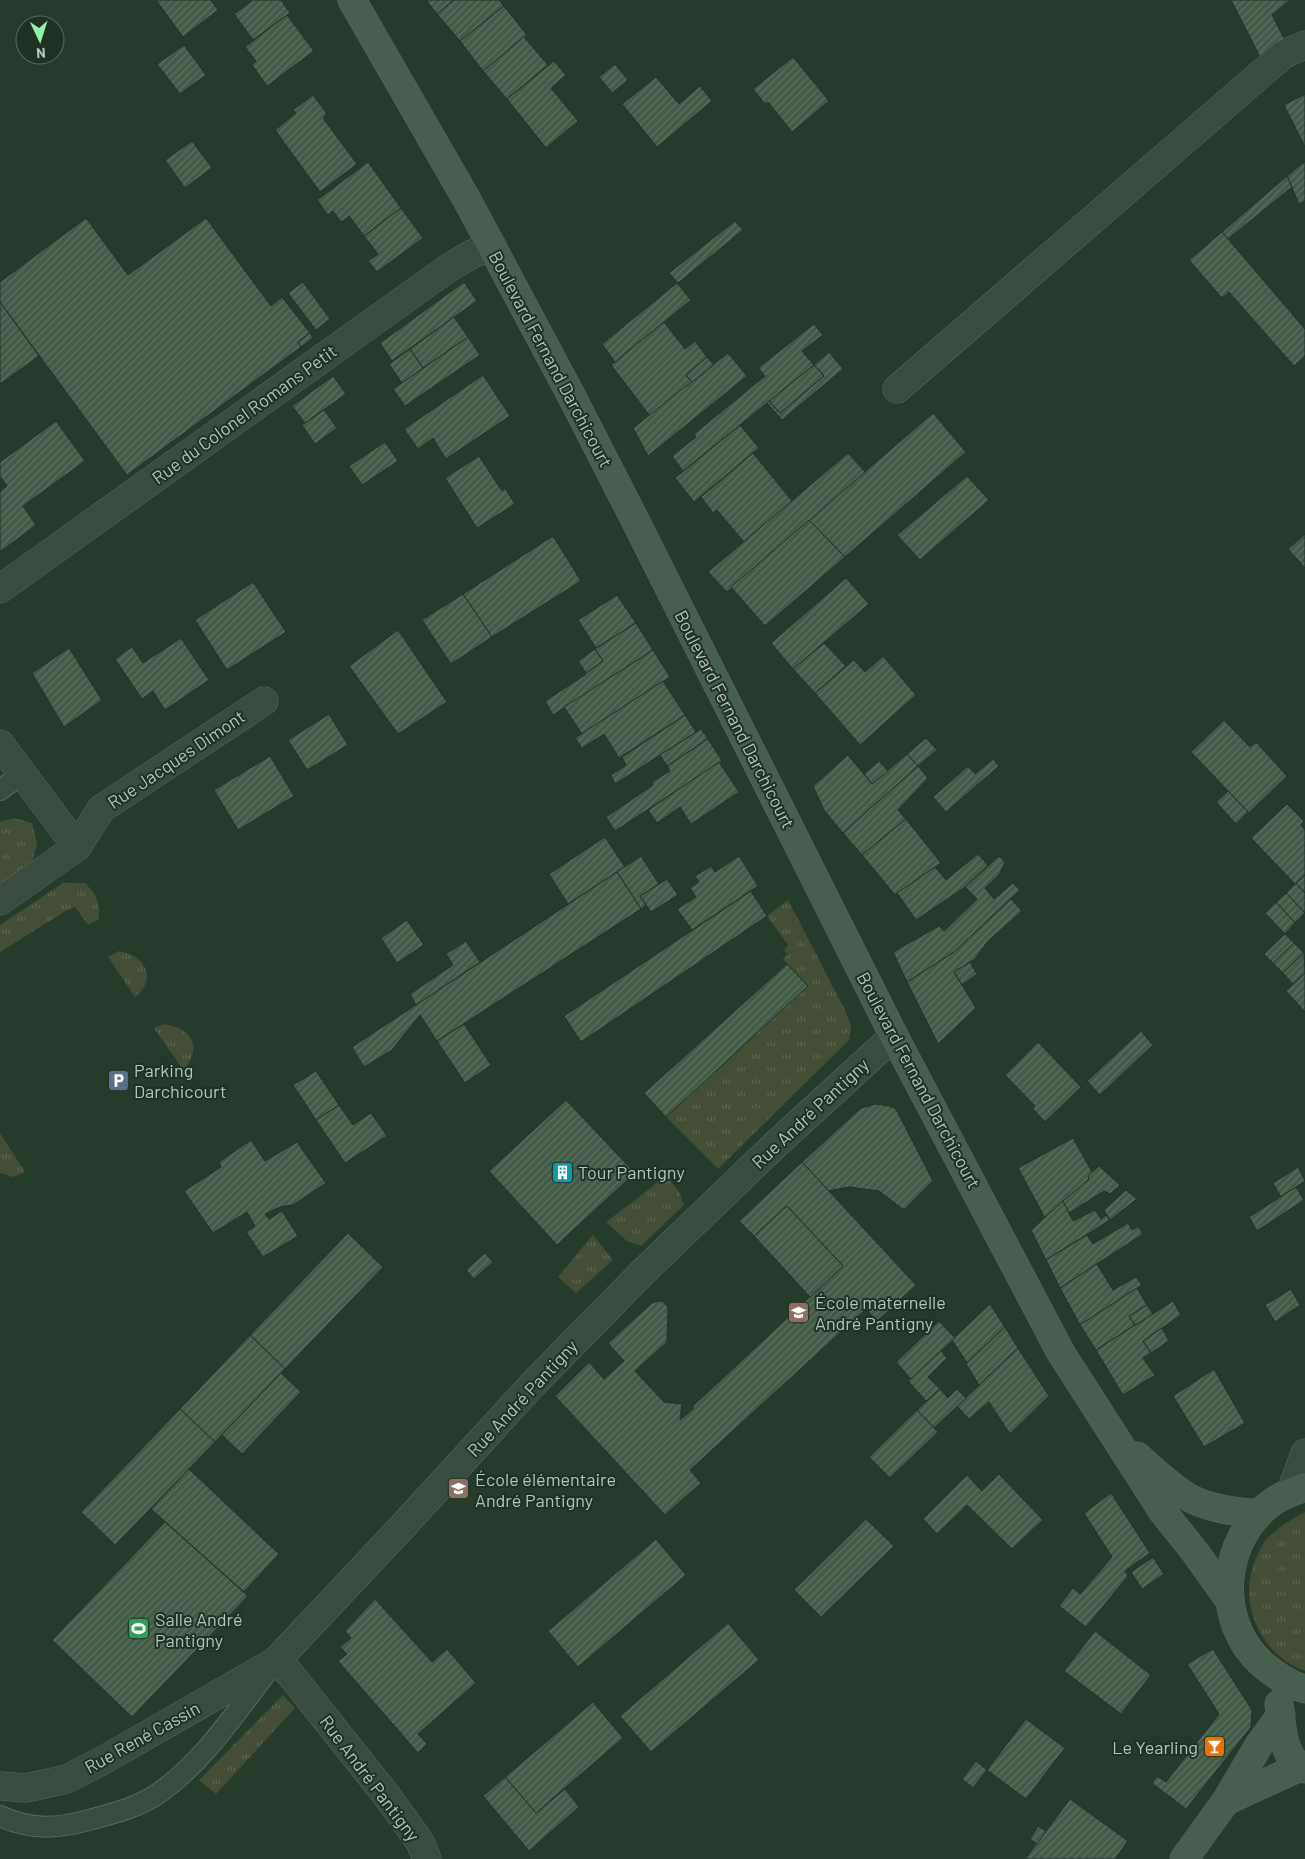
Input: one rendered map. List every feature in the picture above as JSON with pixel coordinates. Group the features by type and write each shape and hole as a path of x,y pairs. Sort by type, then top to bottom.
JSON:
{"main road":[{"name":"Boulevard Fernand Darchicourt","path":"352,0 458,183 492,246 636,522 894,1036 1061,1353 1163,1512 1195,1552 1230,1601"},
{"name":"Boulevard Fernand Darchicourt","path":"1117,1439 1174,1488 1187,1496 1215,1507 1258,1514"},
{"path":"1298,1490 1274,1501 1258,1514 1240,1540 1234,1555 1229,1585 1230,1601 1237,1628 1259,1662 1275,1675 1305,1689"},
{"path":"1275,1675 1289,1755 1294,1764 1303,1768"},
{"path":"1184,1859 1226,1801 1260,1745 1281,1715"},
{"path":"1226,1801 1303,1768"}],"street":[{"path":"897,389 1284,54 1305,45"},
{"name":"Rue du Colonel Romans Petit","path":"0,589 446,269 472,254 492,246"},
{"name":"Rue Jacques Dimont","path":"77,847 101,809 264,701"},
{"path":"0,744 77,847 0,901"},
{"name":"Rue André Pantigny","path":"427,1859 420,1842 387,1796 295,1680 276,1661 534,1383 644,1272 775,1145 894,1036"},
{"path":"1298,1490 1305,1453"},
{"name":"Rue René Cassin","path":"0,1786 26,1788 67,1779 276,1661"}],"lane":[{"path":"0,790 22,774"},
{"path":"0,1816 11,1821 43,1828 74,1824 118,1812 155,1795 190,1767 276,1661"}],"green space":[{"path":"14,818 32,823 37,844 32,862 0,883 0,822"},
{"path":"63,883 85,883 97,899 99,919 88,925 75,907 0,952 0,925"},
{"path":"788,900 845,1010 851,1025 849,1040 718,1169 666,1117 808,986 783,959 788,954 784,950 788,945 767,916"},
{"path":"119,951 136,957 145,969 146,983 135,997 108,957"},
{"path":"165,1024 182,1030 191,1038 194,1049 184,1071 154,1028"},
{"path":"0,1133 25,1172 13,1177 0,1173"},
{"path":"666,1176 679,1191 684,1205 641,1246 627,1241 606,1222"},
{"path":"593,1235 613,1260 576,1293 558,1277"},
{"path":"1305,1512 1305,1671 1289,1663 1276,1653 1265,1640 1256,1625 1251,1609 1249,1592 1256,1558 1264,1543 1279,1528"},
{"path":"283,1695 295,1708 216,1794 199,1780"}],"building":[{"path":"156,0 211,0 218,10 183,37"},
{"path":"253,0 281,0 290,13 253,40 234,14"},
{"path":"426,0 454,0 437,14"},
{"path":"454,0 499,0 504,6 460,41 437,14"},
{"path":"1231,0 1290,0 1272,15 1286,42 1260,57"},
{"path":"504,6 527,35 483,71 460,41"},
{"path":"287,15 314,51 267,86 252,65 256,61 245,47"},
{"path":"524,37 548,65 507,99 483,71"},
{"path":"184,45 206,75 180,94 157,64"},
{"path":"793,57 829,101 792,132 768,102 765,104 753,89"},
{"path":"554,61 566,75 551,88 578,121 546,148 507,99"},
{"path":"615,64 628,80 612,93 599,77"},
{"path":"656,77 679,104 700,86 712,101 657,147 622,104"},
{"path":"1305,94 1305,147 1284,105"},
{"path":"313,95 327,114 323,118 357,164 320,192 275,130 296,113 293,110"},
{"path":"192,141 212,168 185,188 165,160"},
{"path":"1305,161 1305,201 1299,204 1287,176"},
{"path":"368,162 401,208 364,236 349,216 341,222 333,211 328,215 317,200"},
{"path":"1287,176 1292,187 1228,239 1222,232"},
{"path":"401,208 423,238 377,272 368,261 378,254 364,236"},
{"path":"86,218 128,275 206,218 271,306 282,297 310,333 298,342 301,347 127,475 0,302 0,282"},
{"path":"735,221 743,230 678,283 669,273"},
{"path":"1222,232 1305,329 1305,356 1294,366 1229,292 1222,298 1189,260"},
{"path":"303,282 330,319 316,330 288,293"},
{"path":"464,282 477,301 392,361 380,343"},
{"path":"677,283 691,300 615,362 602,344"},
{"path":"0,302 39,356 0,384"},
{"path":"454,317 468,337 423,368 410,349"},
{"path":"664,322 685,349 695,341 707,357 686,375 692,382 650,416 611,365"},
{"path":"814,324 823,335 802,351 814,365 683,471 672,456 696,437 694,434 765,376 758,368"},
{"path":"310,333 313,338 301,347 298,342"},
{"path":"468,337 480,355 405,406 393,389"},
{"path":"410,349 423,368 402,383 389,364"},
{"path":"829,352 843,369 782,420 767,403 769,401 780,413 824,376 814,365"},
{"path":"728,353 747,376 648,456 633,428"},
{"path":"707,357 714,365 692,382 686,375"},
{"path":"814,365 824,376 780,413 769,401"},
{"path":"483,375 510,416 446,459 433,438 418,449 404,429"},
{"path":"333,376 346,394 305,423 292,406"},
{"path":"324,410 337,428 315,444 302,425"},
{"path":"933,413 966,452 845,557 809,520"},
{"path":"56,421 85,461 23,506 36,525 0,552 0,492 7,486 0,476 0,462"},
{"path":"740,425 759,448 694,502 675,478"},
{"path":"385,442 398,461 362,485 349,466"},
{"path":"753,453 792,501 744,542 717,510 713,513 701,497"},
{"path":"848,453 865,472 727,592 708,572"},
{"path":"479,456 502,491 505,488 515,504 477,528 445,478"},
{"path":"967,476 989,500 920,560 897,535"},
{"path":"809,520 845,557 765,626 731,587"},
{"path":"1305,534 1305,568 1288,549"},
{"path":"553,536 581,581 492,637 463,594"},
{"path":"846,578 869,604 793,669 771,643"},
{"path":"253,582 286,632 227,670 195,620"},
{"path":"463,594 492,637 451,664 422,620"},
{"path":"617,595 636,623 596,648 578,620"},
{"path":"636,623 653,650 553,715 545,701 603,661 595,649"},
{"path":"398,630 447,702 398,734 349,666"},
{"path":"181,638 209,680 165,710 153,691 142,699 115,659 132,647 143,663"},
{"path":"824,643 846,666 815,693 793,669"},
{"path":"69,648 102,700 64,727 32,673"},
{"path":"595,649 603,661 586,673 578,661"},
{"path":"653,650 670,677 582,734 564,707"},
{"path":"883,656 916,695 860,745 815,693 854,660 865,672"},
{"path":"663,681 685,715 619,758 604,734 582,748 575,738"},
{"path":"329,714 348,745 307,770 288,740"},
{"path":"685,715 696,732 615,784 611,775 626,765 622,757"},
{"path":"1224,720 1250,747 1256,742 1287,776 1249,813 1191,752"},
{"path":"701,729 708,739 667,766 660,755"},
{"path":"926,738 937,750 918,766 907,754"},
{"path":"708,739 722,761 615,831 606,817 653,785 652,782 670,771 667,766"},
{"path":"907,754 918,766 843,833 824,810 813,786 848,755 872,784"},
{"path":"270,756 294,796 238,830 214,790"},
{"path":"993,759 999,766 946,812 933,797 968,766 975,774"},
{"path":"879,761 888,771 872,784 864,774"},
{"path":"719,762 739,792 691,824 680,807 657,823 648,810"},
{"path":"918,766 928,778 898,810 906,819 862,855 843,833"},
{"path":"1228,791 1248,812 1236,824 1216,802"},
{"path":"1287,804 1304,821 1301,825 1305,830 1305,875 1295,884 1251,838"},
{"path":"906,819 941,863 895,895 862,855"},
{"path":"605,837 625,867 568,904 549,874"},
{"path":"978,854 988,865 965,887 916,920 897,893 935,867 946,880"},
{"path":"641,856 659,884 640,896 646,905 641,909 617,872"},
{"path":"739,856 758,886 692,930 677,909 696,897 690,888 699,882 695,876 711,866 715,872"},
{"path":"999,856 1005,862 999,875 985,888 994,899 1013,883 1020,890 954,952 907,982 893,952 939,926 944,931 977,899 965,887"},
{"path":"617,872 641,909 437,1041 420,1015 392,1050 364,1067 352,1047"},
{"path":"1305,875 1305,893 1296,883"},
{"path":"667,879 678,895 651,912 640,896"},
{"path":"1296,883 1305,893 1305,913 1286,893"},
{"path":"751,891 767,916 581,1042 564,1016"},
{"path":"1286,893 1305,913 1295,923 1276,902"},
{"path":"1011,899 1022,911 988,941 975,959 954,972 976,1008 938,1044 907,982 954,952"},
{"path":"1276,902 1295,923 1285,934 1265,913"},
{"path":"407,920 424,945 397,963 381,938"},
{"path":"1285,934 1294,943 1273,963 1264,954"},
{"path":"466,941 480,962 416,1005 410,994 453,965 446,954"},
{"path":"1294,943 1304,953 1283,973 1273,963"},
{"path":"1304,953 1305,973 1293,984 1283,973"},
{"path":"970,962 977,974 962,985 954,972"},
{"path":"787,964 808,986 666,1117 644,1093"},
{"path":"1305,973 1305,1012 1286,991"},
{"path":"464,1024 491,1065 465,1083 437,1041"},
{"path":"1141,1031 1153,1045 1100,1095 1087,1081"},
{"path":"1038,1042 1081,1087 1045,1122 1032,1108 1035,1106 1005,1075"},
{"path":"316,1071 339,1105 316,1120 293,1085"},
{"name":"Tour Pantigny","path":"566,1100 635,1173 557,1245 489,1171"},
{"path":"876,1104 896,1109 933,1181 904,1210 879,1191 849,1187 828,1191 802,1162 861,1108"},
{"path":"339,1105 353,1125 371,1113 387,1136 345,1163 316,1120"},
{"path":"1073,1138 1092,1172 1088,1176 1089,1179 1045,1218 1018,1168"},
{"path":"251,1140 265,1161 297,1142 326,1183 293,1205 280,1207 265,1214 269,1219 282,1211 298,1236 263,1257 246,1232 255,1226 247,1212 213,1233 184,1191 221,1167 219,1162"},
{"path":"802,1162 916,1285 877,1321 866,1309 690,1470 701,1483 665,1515 555,1396 589,1362 604,1379 624,1361 608,1343 652,1303 659,1301 664,1302 668,1308 667,1342 635,1371 664,1402 682,1404 680,1420 693,1409 693,1406 843,1266 787,1206 754,1236 739,1221"},
{"path":"1099,1166 1120,1185 1110,1194 1104,1191 1069,1213 1063,1201 1089,1179 1088,1176"},
{"path":"1298,1167 1305,1181 1281,1197 1273,1183"},
{"path":"1296,1187 1304,1200 1257,1231 1249,1217"},
{"path":"1126,1190 1137,1199 1110,1220 1104,1210"},
{"path":"1063,1201 1073,1221 1095,1210 1101,1219 1106,1215 1110,1220 1046,1260 1031,1230"},
{"path":"787,1206 843,1266 810,1297 754,1236"},
{"path":"1128,1223 1132,1230 1138,1226 1143,1234 1060,1288 1046,1260 1087,1235 1093,1244"},
{"path":"348,1233 383,1267 285,1369 250,1335"},
{"path":"485,1253 493,1262 474,1279 466,1270"},
{"path":"1097,1264 1113,1290 1136,1277 1142,1285 1080,1325 1060,1288"},
{"path":"1137,1288 1147,1305 1129,1316 1135,1325 1096,1350 1080,1325"},
{"path":"1291,1289 1300,1305 1275,1322 1265,1305"},
{"path":"1173,1301 1181,1315 1143,1341 1151,1353 1143,1358 1155,1375 1123,1395 1096,1350"},
{"path":"990,1304 1005,1327 967,1363 952,1340"},
{"path":"1147,1305 1153,1314 1135,1325 1129,1316"},
{"path":"939,1321 955,1338 911,1379 896,1362"},
{"path":"1005,1327 1018,1348 979,1385 966,1364"},
{"path":"1162,1328 1169,1341 1151,1353 1143,1341"},
{"path":"250,1335 285,1369 215,1442 180,1409"},
{"path":"1018,1348 1049,1396 1010,1434 989,1402 969,1419 957,1406"},
{"path":"941,1351 947,1358 928,1377 940,1389 926,1401 908,1381"},
{"path":"1214,1369 1245,1423 1204,1447 1173,1396"},
{"path":"281,1373 301,1392 242,1454 222,1435"},
{"path":"940,1389 948,1398 957,1389 966,1398 934,1428 917,1410"},
{"path":"180,1409 215,1442 115,1545 81,1512"},
{"path":"917,1410 938,1432 890,1478 869,1457"},
{"path":"189,1469 279,1554 244,1592 151,1509"},
{"path":"999,1474 1043,1520 1012,1549 967,1505 937,1534 923,1519 967,1475 982,1491"},
{"path":"1111,1493 1150,1553 1125,1571 1128,1576 1086,1627 1059,1606 1073,1588 1080,1594 1112,1557 1084,1513"},
{"path":"866,1519 894,1546 821,1617 794,1590"},
{"name":"Salle André Pantigny","path":"165,1522 248,1596 132,1717 52,1640"},
{"path":"656,1539 686,1575 578,1667 548,1631"},
{"path":"1153,1557 1164,1574 1142,1589 1131,1572"},
{"path":"375,1599 432,1662 447,1649 476,1683 418,1734 427,1744 418,1753 338,1661 347,1654 340,1647 351,1638 345,1631"},
{"path":"728,1623 759,1660 651,1752 620,1716"},
{"path":"1095,1631 1151,1675 1121,1714 1064,1671"},
{"name":"Le Yearling","path":"1213,1649 1252,1710 1251,1727 1186,1809 1152,1783 1157,1776 1166,1782 1219,1714 1187,1664"},
{"path":"593,1702 623,1738 536,1813 505,1777"},
{"path":"1026,1719 1065,1748 1026,1799 987,1770"},
{"path":"976,1761 987,1770 973,1788 962,1779"},
{"path":"505,1777 536,1813 565,1789 579,1807 529,1851 483,1796"},
{"path":"1070,1799 1128,1841 1115,1859 1025,1859"},
{"path":"1038,1826 1046,1831 1037,1844 1030,1839"}],"place":[{"name":"Parking Darchicourt","path":"118,1080"},
{"name":"Tour Pantigny","path":"562,1172"},
{"name":"École maternelle André Pantigny","path":"799,1312"},
{"name":"École élémentaire André Pantigny","path":"459,1489"},
{"name":"Salle André Pantigny","path":"139,1629"},
{"name":"Le Yearling","path":"1214,1747"}]}
